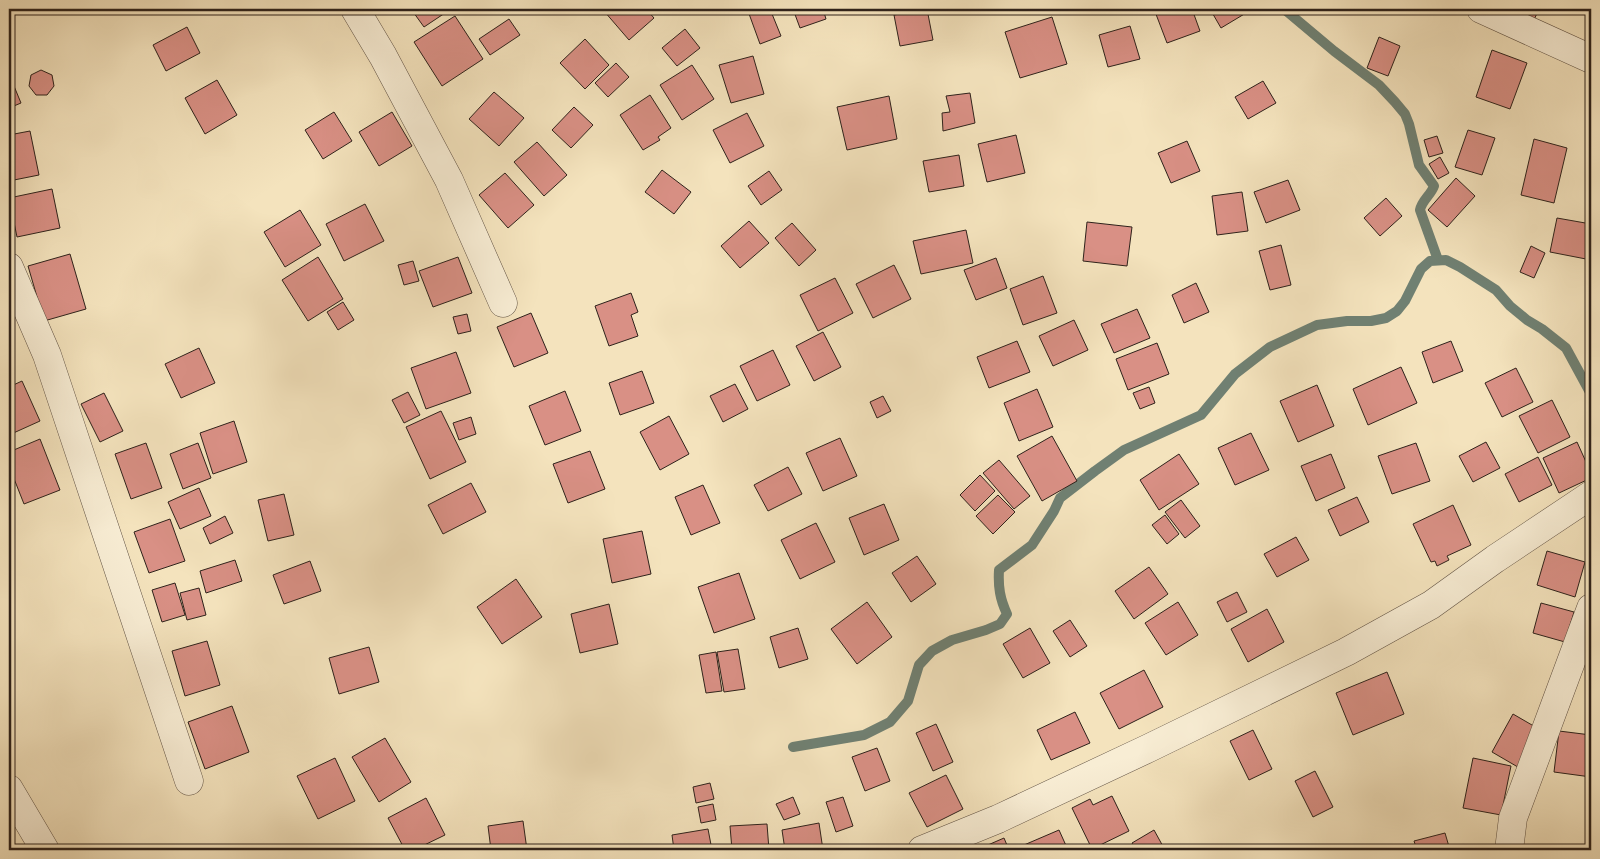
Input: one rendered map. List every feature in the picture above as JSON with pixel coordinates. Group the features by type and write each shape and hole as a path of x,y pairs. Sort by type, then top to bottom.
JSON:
{"street":[{"path":"355,9 383,56 449,180 503,303"},
{"path":"1481,9 1591,59"},
{"path":"9,267 47,355 189,781"},
{"path":"922,850 998,818 1149,748 1346,652 1431,605 1495,559 1591,495"},
{"path":"1509,850 1513,818 1591,608"},
{"path":"9,789 45,850"}],"building":[{"path":"411,9 451,9 424,27"},
{"path":"607,9 646,9 654,18 629,40 604,11"},
{"path":"753,9 770,9 781,36 760,44 748,11"},
{"path":"793,9 823,9 826,19 800,28"},
{"path":"927,9 933,40 900,46 894,15"},
{"path":"1154,9 1192,9 1200,31 1167,43"},
{"path":"1210,9 1244,9 1246,13 1221,28"},
{"path":"1503,9 1539,9 1533,22"},
{"path":"455,16 483,59 442,86 414,42"},
{"path":"1052,17 1067,64 1020,78 1005,32"},
{"path":"509,19 520,35 490,55 479,39"},
{"path":"1130,26 1140,59 1108,67 1099,35"},
{"path":"187,27 200,53 166,71 153,45"},
{"path":"685,29 700,48 677,66 662,48"},
{"path":"1379,37 1400,46 1388,76 1367,68"},
{"path":"585,39 609,65 585,89 560,63"},
{"path":"1492,50 1527,63 1510,109 1476,97"},
{"path":"753,56 764,94 731,103 719,65"},
{"path":"616,63 629,77 608,97 595,83"},
{"path":"692,65 714,99 682,120 660,85"},
{"path":"41,70 52,75 54,86 47,95 36,95 29,86 31,75"},
{"path":"9,74 21,103 9,108"},
{"path":"217,80 237,115 205,134 185,98"},
{"path":"1263,81 1276,103 1248,119 1235,97"},
{"path":"494,92 524,118 499,146 469,119"},
{"path":"970,93 975,123 943,131 942,113 950,112 946,96"},
{"path":"650,95 671,128 658,137 660,140 643,150 620,115"},
{"path":"889,96 897,139 847,150 837,107"},
{"path":"574,107 593,125 571,148 552,130"},
{"path":"334,112 352,141 323,159 305,130"},
{"path":"392,112 412,146 379,166 359,132"},
{"path":"747,113 764,146 730,163 713,130"},
{"path":"1468,130 1495,138 1482,175 1455,167"},
{"path":"30,131 39,175 9,181 9,135"},
{"path":"1016,135 1025,173 987,182 978,144"},
{"path":"1437,136 1443,153 1429,157 1424,140"},
{"path":"1534,139 1567,148 1554,203 1521,195"},
{"path":"1187,141 1200,171 1171,183 1158,153"},
{"path":"537,142 567,175 544,196 514,162"},
{"path":"959,155 964,186 929,192 923,161"},
{"path":"1440,157 1449,173 1438,179 1429,164"},
{"path":"662,170 691,192 674,214 645,192"},
{"path":"769,171 782,190 761,205 748,186"},
{"path":"505,173 534,205 508,228 479,195"},
{"path":"1456,178 1475,196 1447,227 1428,210"},
{"path":"1288,180 1300,210 1266,223 1254,192"},
{"path":"52,189 60,228 17,237 9,198"},
{"path":"1242,192 1248,231 1217,235 1212,196"},
{"path":"1386,198 1402,216 1380,236 1364,218"},
{"path":"365,204 384,241 344,261 326,224"},
{"path":"300,210 321,245 285,267 264,232"},
{"path":"1557,218 1591,224 1586,259 1550,252"},
{"path":"749,221 769,243 740,268 721,246"},
{"path":"1087,222 1132,227 1127,266 1083,261"},
{"path":"792,223 816,250 799,266 775,238"},
{"path":"966,230 973,263 921,274 913,241"},
{"path":"1281,245 1291,285 1270,290 1259,251"},
{"path":"1531,246 1545,253 1534,278 1520,272"},
{"path":"70,254 86,309 44,321 28,266"},
{"path":"318,257 343,299 308,321 282,280"},
{"path":"458,257 472,293 433,307 419,271"},
{"path":"996,258 1007,288 976,300 964,270"},
{"path":"413,261 419,281 404,285 398,265"},
{"path":"894,265 911,299 873,318 856,284"},
{"path":"1043,276 1057,313 1023,325 1010,289"},
{"path":"835,278 853,313 818,331 800,295"},
{"path":"1196,283 1209,312 1184,323 1172,295"},
{"path":"631,293 638,312 631,315 638,336 609,346 595,306"},
{"path":"343,302 354,320 338,330 327,312"},
{"path":"1137,309 1150,338 1114,353 1101,324"},
{"path":"531,313 548,353 514,367 497,327"},
{"path":"467,314 471,331 458,334 453,317"},
{"path":"1074,320 1088,350 1053,366 1039,336"},
{"path":"823,332 841,367 814,381 796,346"},
{"path":"1017,341 1030,372 989,388 977,357"},
{"path":"1451,341 1463,371 1433,383 1422,352"},
{"path":"1157,343 1169,374 1128,390 1116,359"},
{"path":"199,348 215,383 181,398 165,364"},
{"path":"773,350 790,385 757,401 740,366"},
{"path":"456,352 471,393 426,409 411,368"},
{"path":"1401,367 1417,403 1368,425 1353,389"},
{"path":"1516,368 1533,402 1502,417 1485,383"},
{"path":"642,371 654,403 620,415 609,383"},
{"path":"22,381 40,421 9,435 9,387"},
{"path":"735,384 748,409 723,422 710,396"},
{"path":"1317,385 1334,426 1298,442 1280,401"},
{"path":"1149,387 1155,403 1140,409 1133,393"},
{"path":"1037,389 1053,427 1019,441 1004,403"},
{"path":"565,391 581,431 545,445 529,406"},
{"path":"408,392 420,415 404,423 392,400"},
{"path":"104,393 123,431 100,442 81,404"},
{"path":"883,396 891,411 877,418 870,402"},
{"path":"1552,400 1570,437 1538,453 1519,416"},
{"path":"441,411 466,462 430,479 406,427"},
{"path":"669,416 689,454 660,470 640,432"},
{"path":"471,417 476,434 459,440 453,423"},
{"path":"234,421 247,462 213,474 200,433"},
{"path":"1251,433 1269,470 1235,485 1218,448"},
{"path":"1052,436 1077,481 1042,501 1017,456"},
{"path":"840,438 857,476 823,491 806,453"},
{"path":"40,439 60,490 24,504 9,466 9,452"},
{"path":"1486,442 1500,468 1473,482 1459,456"},
{"path":"1577,442 1591,473 1591,478 1559,493 1543,458"},
{"path":"146,443 162,488 131,499 115,454"},
{"path":"198,443 211,478 183,489 170,454"},
{"path":"1416,443 1430,481 1392,494 1378,456"},
{"path":"590,451 605,489 568,503 553,464"},
{"path":"1179,454 1199,484 1159,510 1140,480"},
{"path":"1331,454 1345,488 1316,501 1301,466"},
{"path":"1538,457 1552,485 1519,502 1505,474"},
{"path":"999,460 1030,496 1014,509 983,473"},
{"path":"788,467 802,494 768,511 754,485"},
{"path":"980,475 995,491 975,511 960,495"},
{"path":"471,483 486,512 443,534 428,505"},
{"path":"703,485 720,523 691,535 675,497"},
{"path":"199,488 211,516 180,529 168,502"},
{"path":"284,494 294,535 268,541 258,500"},
{"path":"998,495 1015,512 993,534 976,516"},
{"path":"1357,497 1369,522 1340,536 1328,510"},
{"path":"1181,500 1200,526 1185,538 1165,512"},
{"path":"884,504 899,540 864,555 849,518"},
{"path":"1453,505 1471,545 1447,556 1449,560 1437,566 1435,561 1431,562 1413,524"},
{"path":"1165,515 1179,534 1167,544 1152,525"},
{"path":"225,516 233,533 210,544 203,528"},
{"path":"170,519 185,561 149,573 134,532"},
{"path":"816,523 835,562 800,579 781,540"},
{"path":"642,531 651,574 612,583 603,539"},
{"path":"1296,537 1309,560 1277,577 1264,554"},
{"path":"1547,551 1585,562 1575,597 1537,585"},
{"path":"917,556 936,584 911,602 892,573"},
{"path":"235,560 242,581 206,593 200,571"},
{"path":"310,561 321,591 284,604 273,575"},
{"path":"1149,567 1168,594 1134,619 1115,591"},
{"path":"739,573 755,619 714,633 698,587"},
{"path":"516,579 542,617 502,644 477,607"},
{"path":"175,583 185,615 162,622 152,590"},
{"path":"199,588 206,615 187,620 180,593"},
{"path":"1237,592 1247,612 1227,622 1217,602"},
{"path":"867,602 892,637 857,664 831,629"},
{"path":"1178,602 1198,635 1166,655 1145,623"},
{"path":"1541,603 1574,612 1565,642 1533,633"},
{"path":"609,604 618,644 580,653 571,614"},
{"path":"1267,609 1284,642 1248,662 1231,629"},
{"path":"1070,620 1087,646 1070,657 1053,631"},
{"path":"798,628 808,659 779,668 770,637"},
{"path":"1030,628 1050,663 1023,678 1003,644"},
{"path":"207,641 220,685 185,696 172,651"},
{"path":"369,647 379,682 339,694 329,658"},
{"path":"738,649 745,689 724,692 717,652"},
{"path":"716,652 722,691 706,693 699,655"},
{"path":"1144,670 1163,707 1119,729 1100,693"},
{"path":"1387,672 1404,714 1353,735 1336,693"},
{"path":"232,706 249,752 205,769 188,722"},
{"path":"1075,712 1090,743 1051,760 1037,730"},
{"path":"1513,714 1544,732 1523,770 1492,752"},
{"path":"936,724 953,762 933,771 916,733"},
{"path":"1253,730 1272,769 1249,780 1230,741"},
{"path":"1559,731 1591,735 1591,777 1554,772"},
{"path":"385,738 411,782 379,802 352,757"},
{"path":"877,748 890,781 865,791 852,757"},
{"path":"335,758 355,801 318,819 297,776"},
{"path":"1473,758 1511,766 1501,815 1463,808"},
{"path":"1315,771 1333,807 1313,817 1295,781"},
{"path":"946,775 963,809 927,827 909,793"},
{"path":"710,783 714,799 696,803 693,787"},
{"path":"1112,796 1129,831 1092,849 1072,808 1090,799 1093,805"},
{"path":"793,797 800,814 784,820 776,804"},
{"path":"843,797 853,826 836,832 826,802"},
{"path":"426,798 445,835 414,850 405,850 388,818"},
{"path":"713,804 716,820 701,823 698,807"},
{"path":"523,821 527,850 491,850 488,826"},
{"path":"819,823 823,850 785,850 782,830"},
{"path":"767,824 769,850 732,850 730,826"},
{"path":"708,829 712,850 674,850 672,835"},
{"path":"1059,830 1068,850 1018,850 1017,848"},
{"path":"1154,830 1165,850 1136,850 1132,843"},
{"path":"1445,833 1450,850 1417,850 1414,841"},
{"path":"1004,838 1009,850 982,850 981,848"}],"waterway":[{"path":"1284,9 1334,51 1379,85 1405,114 1419,165 1434,186 1420,210 1438,260"},
{"path":"793,747 864,735 890,722 908,701 919,665 932,651 952,640 1000,624 1007,614 1000,593 999,570 1032,545 1060,498 1124,450 1201,415 1235,374 1270,347 1317,325 1347,321 1371,321 1386,318 1397,311 1405,301 1421,269 1430,261 1446,260 1496,290 1510,306 1566,348 1591,394"}]}
